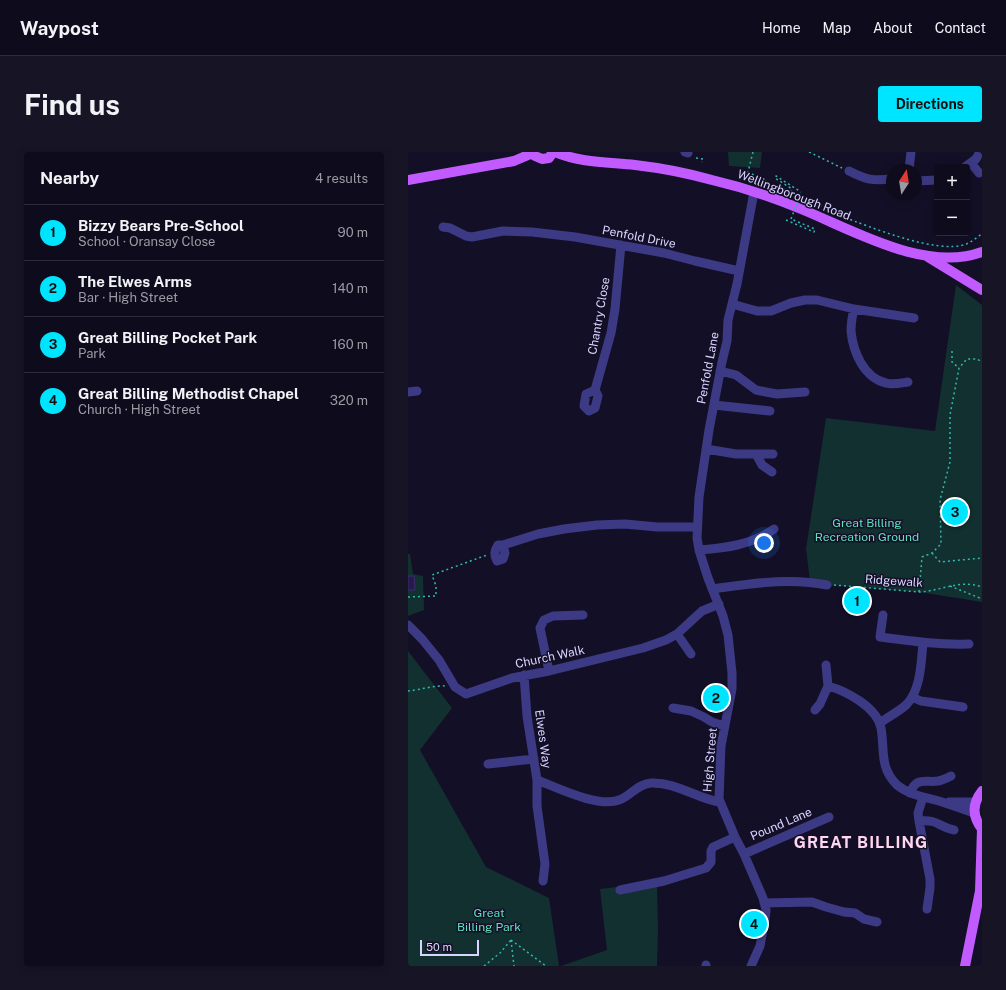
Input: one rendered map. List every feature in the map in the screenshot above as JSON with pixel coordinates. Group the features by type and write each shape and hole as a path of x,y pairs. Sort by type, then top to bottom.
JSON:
{"main road":[{"path":"408,180 514,161 533,152 535,156 542,159 549,158 554,152"},
{"name":"Wellingborough Road","path":"554,152 571,158 583,160 639,166 687,174 754,192 801,209 903,251 928,257 964,257 982,252"},
{"name":"Wellingborough Road","path":"928,257 982,290"},
{"path":"965,966 981,889 982,829 976,822 974,813 975,802 982,791"}],"street":[{"path":"910,164 911,152"},
{"path":"969,164 980,152"},
{"path":"970,166 979,172"},
{"path":"849,171 874,184 886,181"},
{"path":"922,181 934,180"},
{"name":"Penfold Lane","path":"699,550 697,527 699,497 706,449 727,341 728,320 754,192"},
{"name":"Penfold Drive","path":"443,227 450,228 466,236 472,237 503,232 532,232 621,245 664,253 739,271"},
{"name":"Chantry Close","path":"595,390 612,327 621,245"},
{"path":"732,304 757,311 771,311 805,300 817,300 854,309 914,318"},
{"path":"854,309 851,322 851,332 859,359 865,369 876,379 886,384 908,382"},
{"path":"720,372 736,375 756,390 777,394 805,392"},
{"path":"714,405 770,411"},
{"path":"706,449 736,454 773,454"},
{"path":"756,454 762,465 772,472"},
{"path":"495,552 494,556 497,561 502,559 505,553 504,545 538,534 564,529 597,525 626,524 657,527 697,527"},
{"path":"699,550 719,549 757,540 774,529"},
{"name":"High Street","path":"699,550 728,635 732,673 732,689 724,726 719,765 719,802 764,898 765,920 763,933 760,946 751,966"},
{"path":"712,589 770,582 810,581 826,585"},
{"name":"Church Walk","path":"455,686 466,694 512,678 549,671 643,648 666,640 677,634 702,611 718,604"},
{"path":"549,671 540,628 544,620 553,616 583,615"},
{"path":"883,615 880,637 948,645 969,644"},
{"path":"408,624 439,660 455,686"},
{"path":"677,634 691,654"},
{"path":"880,723 895,714 906,705 912,697 918,683 923,643"},
{"path":"815,710 820,704 828,686 826,665"},
{"name":"Elwes Way","path":"524,675 527,716 537,780 597,801 610,802 621,800 639,786 651,783 676,787 709,800 719,802"},
{"path":"828,686 845,692 860,701 880,723 883,760 887,771 899,786 910,793 940,801 974,813"},
{"path":"912,697 922,701 964,707"},
{"path":"673,708 691,711 712,722 724,726"},
{"path":"488,764 534,759"},
{"path":"910,793 913,786 916,784 929,780 937,781 951,776"},
{"path":"537,780 537,806 545,864 543,881"},
{"path":"923,797 918,813 930,878 930,888 926,909"},
{"path":"940,801 975,802"},
{"name":"Pound Lane","path":"744,854 829,817"},
{"path":"919,821 933,821 945,828 954,830"},
{"path":"620,890 664,881 706,868 711,862 711,851 713,847 735,837"},
{"path":"764,903 812,902 844,912 854,912 864,919 877,922"}],"path":[{"path":"753,152 748,172 769,184 791,192 830,211"},
{"path":"809,152 849,171"},
{"path":"786,220 814,232 815,229 791,220 801,192 776,176 775,178 792,189 791,192"},
{"path":"754,192 769,187 769,184"},
{"path":"836,214 894,236 938,246 966,244 982,234"},
{"path":"952,351 952,362 959,368"},
{"path":"919,592 922,557 932,553 941,544 940,500 950,462 950,415 959,368 967,359 977,359 982,362"},
{"path":"408,597 436,596 436,586 432,575 495,552"},
{"path":"932,553 940,562 982,558"},
{"name":"Ridgewalk","path":"826,585 919,592 931,592 962,584 975,584 982,587"},
{"path":"950,586 982,599"},
{"path":"408,691 426,689 439,685 455,686"},
{"path":"484,966 500,953 511,940"},
{"path":"511,940 514,966"},
{"path":"511,940 546,966"}],"green space":[{"path":"728,152 762,152 760,168 729,166"},
{"name":"Great Billing Recreation Ground","path":"956,285 982,305 982,602 919,592 827,585 810,581 806,549 826,418 935,431"},
{"path":"408,554 410,554 413,574 423,576 424,610 408,616"},
{"name":"Great Billing Park","path":"408,651 452,708 420,750 486,867 549,898 559,966 408,966"},
{"path":"657,882 657,966 561,966 607,950 600,889"}],"building":[{"path":"408,576 414,576 415,590 408,590"},
{"path":"753,917 761,918 759,930 747,928 749,919 753,920"}],"place":[{"name":"Great Billing Pocket Park","path":"955,512"},
{"name":"Bizzy Bears Pre-School","path":"857,601"},
{"name":"The Elwes Arms","path":"716,698"},
{"name":"Great Billing Methodist Chapel","path":"754,924"}],"district":[{"name":"GREAT BILLING","path":"861,842"}]}
